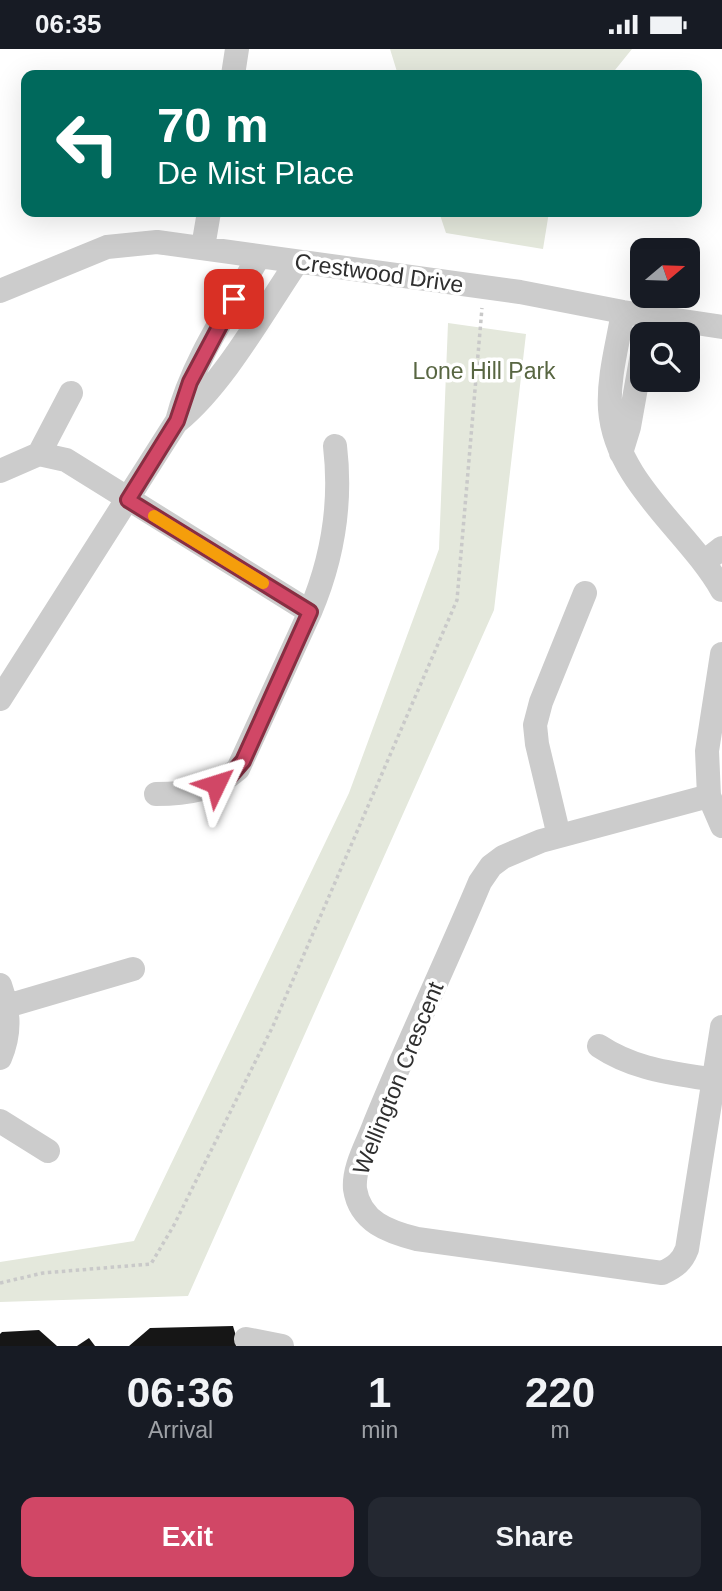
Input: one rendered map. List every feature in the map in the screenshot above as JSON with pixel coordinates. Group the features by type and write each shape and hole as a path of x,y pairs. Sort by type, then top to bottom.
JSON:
{"street":[{"path":"234,70 237,49"},
{"path":"203,247 208,217"},
{"name":"Crestwood Drive","path":"0,291 107,247 157,242 484,288 623,312 641,322"},
{"path":"0,699 177,421 182,400 198,364 259,256"},
{"path":"177,421 193,408 220,376 297,262"},
{"path":"623,312 610,406 621,453 651,497 713,555 722,590"},
{"name":"Crestwood Drive","path":"700,326 722,327"},
{"path":"621,453 635,392"},
{"path":"40,454 71,393"},
{"path":"156,794 177,795 203,789 230,776 237,769 324,581 337,516 339,481 335,446"},
{"path":"0,471 40,454 78,465 128,500 310,612"},
{"path":"559,835 535,725 541,702 585,593"},
{"path":"722,654 707,751 709,796 722,826"},
{"name":"Wellington Crescent","path":"709,796 559,835 503,856 491,866 480,882 388,1091 356,1173 355,1188 359,1201 369,1218 388,1231 417,1239 662,1273 683,1259 687,1249 722,1027"},
{"path":"0,1058 7,1041 4,995 133,969"},
{"path":"599,1046 642,1067 714,1080"},
{"path":"0,1121 48,1151"},
{"path":"246,1339 282,1346"}],"path":[{"path":"0,1283 43,1273 151,1264 174,1225 273,1025 457,600 484,288"}],"green space":[{"path":"390,49 632,49 615,70 396,70"},
{"path":"441,217 548,217 543,249 446,233"},
{"name":"Lone Hill Park","path":"448,323 526,334 494,610 188,1296 0,1302 0,1262 134,1241 349,793 439,549"}],"building":[{"path":"233,1326 239,1346 129,1346 150,1328"},
{"path":"39,1330 57,1346 0,1346 2,1332"},
{"path":"89,1338 95,1346 77,1346"}],"slow traffic":[{"path":"154,516 263,583"}],"route":[{"path":"216,784 230,776 243,761 310,612 128,500 177,421 182,400 198,364 234,299"}]}
